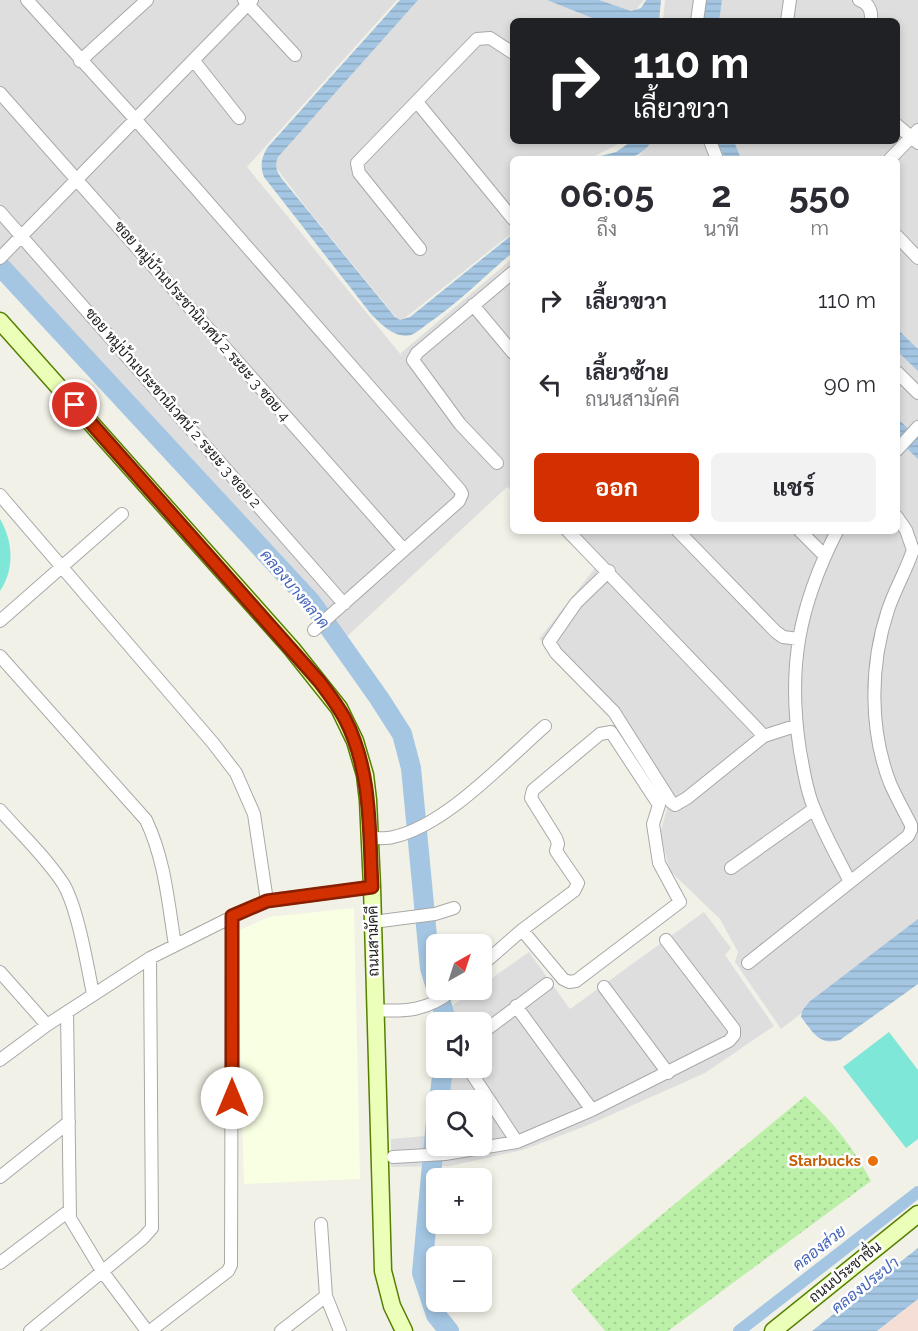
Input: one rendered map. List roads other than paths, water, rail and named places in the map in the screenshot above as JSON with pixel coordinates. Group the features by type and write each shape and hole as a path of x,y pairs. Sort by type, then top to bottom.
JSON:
{"main road":[{"name":"ถนนสามัคคี","path":"0,321 292,649 339,708 355,741 365,775 370,838 383,1271 392,1306 404,1331"},
{"name":"ถนนประชาชื่น","path":"773,1331 918,1214"}],"street":[{"path":"27,0 136,120 462,494 459,501 314,630"},
{"path":"697,18 700,0"},
{"path":"787,18 790,0"},
{"path":"859,0 868,5 872,18"},
{"path":"3,255 194,61 248,1 295,55"},
{"path":"80,61 141,2"},
{"path":"420,249 358,173 360,158 477,39 490,38 510,50"},
{"path":"194,61 239,118"},
{"name":"ซอย หมู่บ้านประชานิเวศน์ 2 ระยะ 3 ซอย 4","path":"0,93 404,550"},
{"path":"417,102 510,215"},
{"path":"893,156 916,136 900,127"},
{"name":"ซอย หมู่บ้านประชานิเวศน์ 2 ระยะ 3 ซอย 2","path":"0,212 344,604"},
{"path":"900,239 918,258"},
{"path":"497,463 460,424 413,360 417,353 510,274"},
{"path":"473,304 510,350"},
{"path":"900,375 918,393"},
{"path":"900,447 917,429"},
{"path":"0,495 213,743 236,773 254,814 267,901"},
{"path":"0,621 122,514"},
{"path":"748,963 908,836 911,830 911,825 890,782 876,726 876,667 882,632 888,611 913,550 906,530 900,522"},
{"path":"571,534 609,571 764,736"},
{"path":"681,534 776,632 783,637 798,639"},
{"path":"803,534 825,556"},
{"path":"836,534 814,579 798,639 794,695 795,726 805,782 814,809 850,882"},
{"path":"609,571 576,603 549,642 614,712 671,802 675,805 687,798 764,736 795,726"},
{"path":"0,656 146,820 159,849 175,945"},
{"path":"370,838 392,837 409,831 426,824 452,808 545,726"},
{"path":"492,956 522,930 574,891 578,883 556,851 558,844 556,838 531,798 533,790 600,734 611,732 659,805 653,824 659,863 680,902 576,981 570,982 563,979 522,930"},
{"path":"732,868 814,809"},
{"path":"0,810 56,873 65,887 77,924 93,994"},
{"path":"0,1060 46,1025 150,958 232,916 267,901 372,887"},
{"path":"373,922 435,914 454,908"},
{"path":"67,1012 72,1223 102,1271 148,1331 228,1271 231,1264 232,916"},
{"path":"393,1157 445,1154 517,1142 592,1110 729,1041 734,1035 734,1029 666,940"},
{"path":"30,1331 143,1238 152,1228 150,958"},
{"path":"0,972 46,1025"},
{"path":"492,1025 547,984"},
{"path":"604,987 668,1073"},
{"path":"375,1010 404,1012 419,1009 436,1000"},
{"path":"516,1006 592,1110"},
{"path":"475,1078 517,1142"},
{"path":"0,1177 69,1122"},
{"path":"0,1263 70,1210"},
{"path":"321,1224 326,1296 340,1331"},
{"path":"281,1331 326,1296"}],"waterway":[{"name":"คลองบางตลาด","path":"0,266 311,602 402,734 411,768 427,934"},
{"name":"คลองบางตลาด","path":"440,1000 444,1012"},
{"name":"คลองบางตลาด","path":"440,1090 442,1078"},
{"name":"คลองบางตลาด","path":"433,1156 422,1273 436,1315 449,1331"},
{"name":"คลองส่วย","path":"739,1331 918,1192"}],"place":[{"name":"Starbucks","path":"873,1161"}],"water label":[{"name":"คลองประปา","path":"865,1285"}]}
